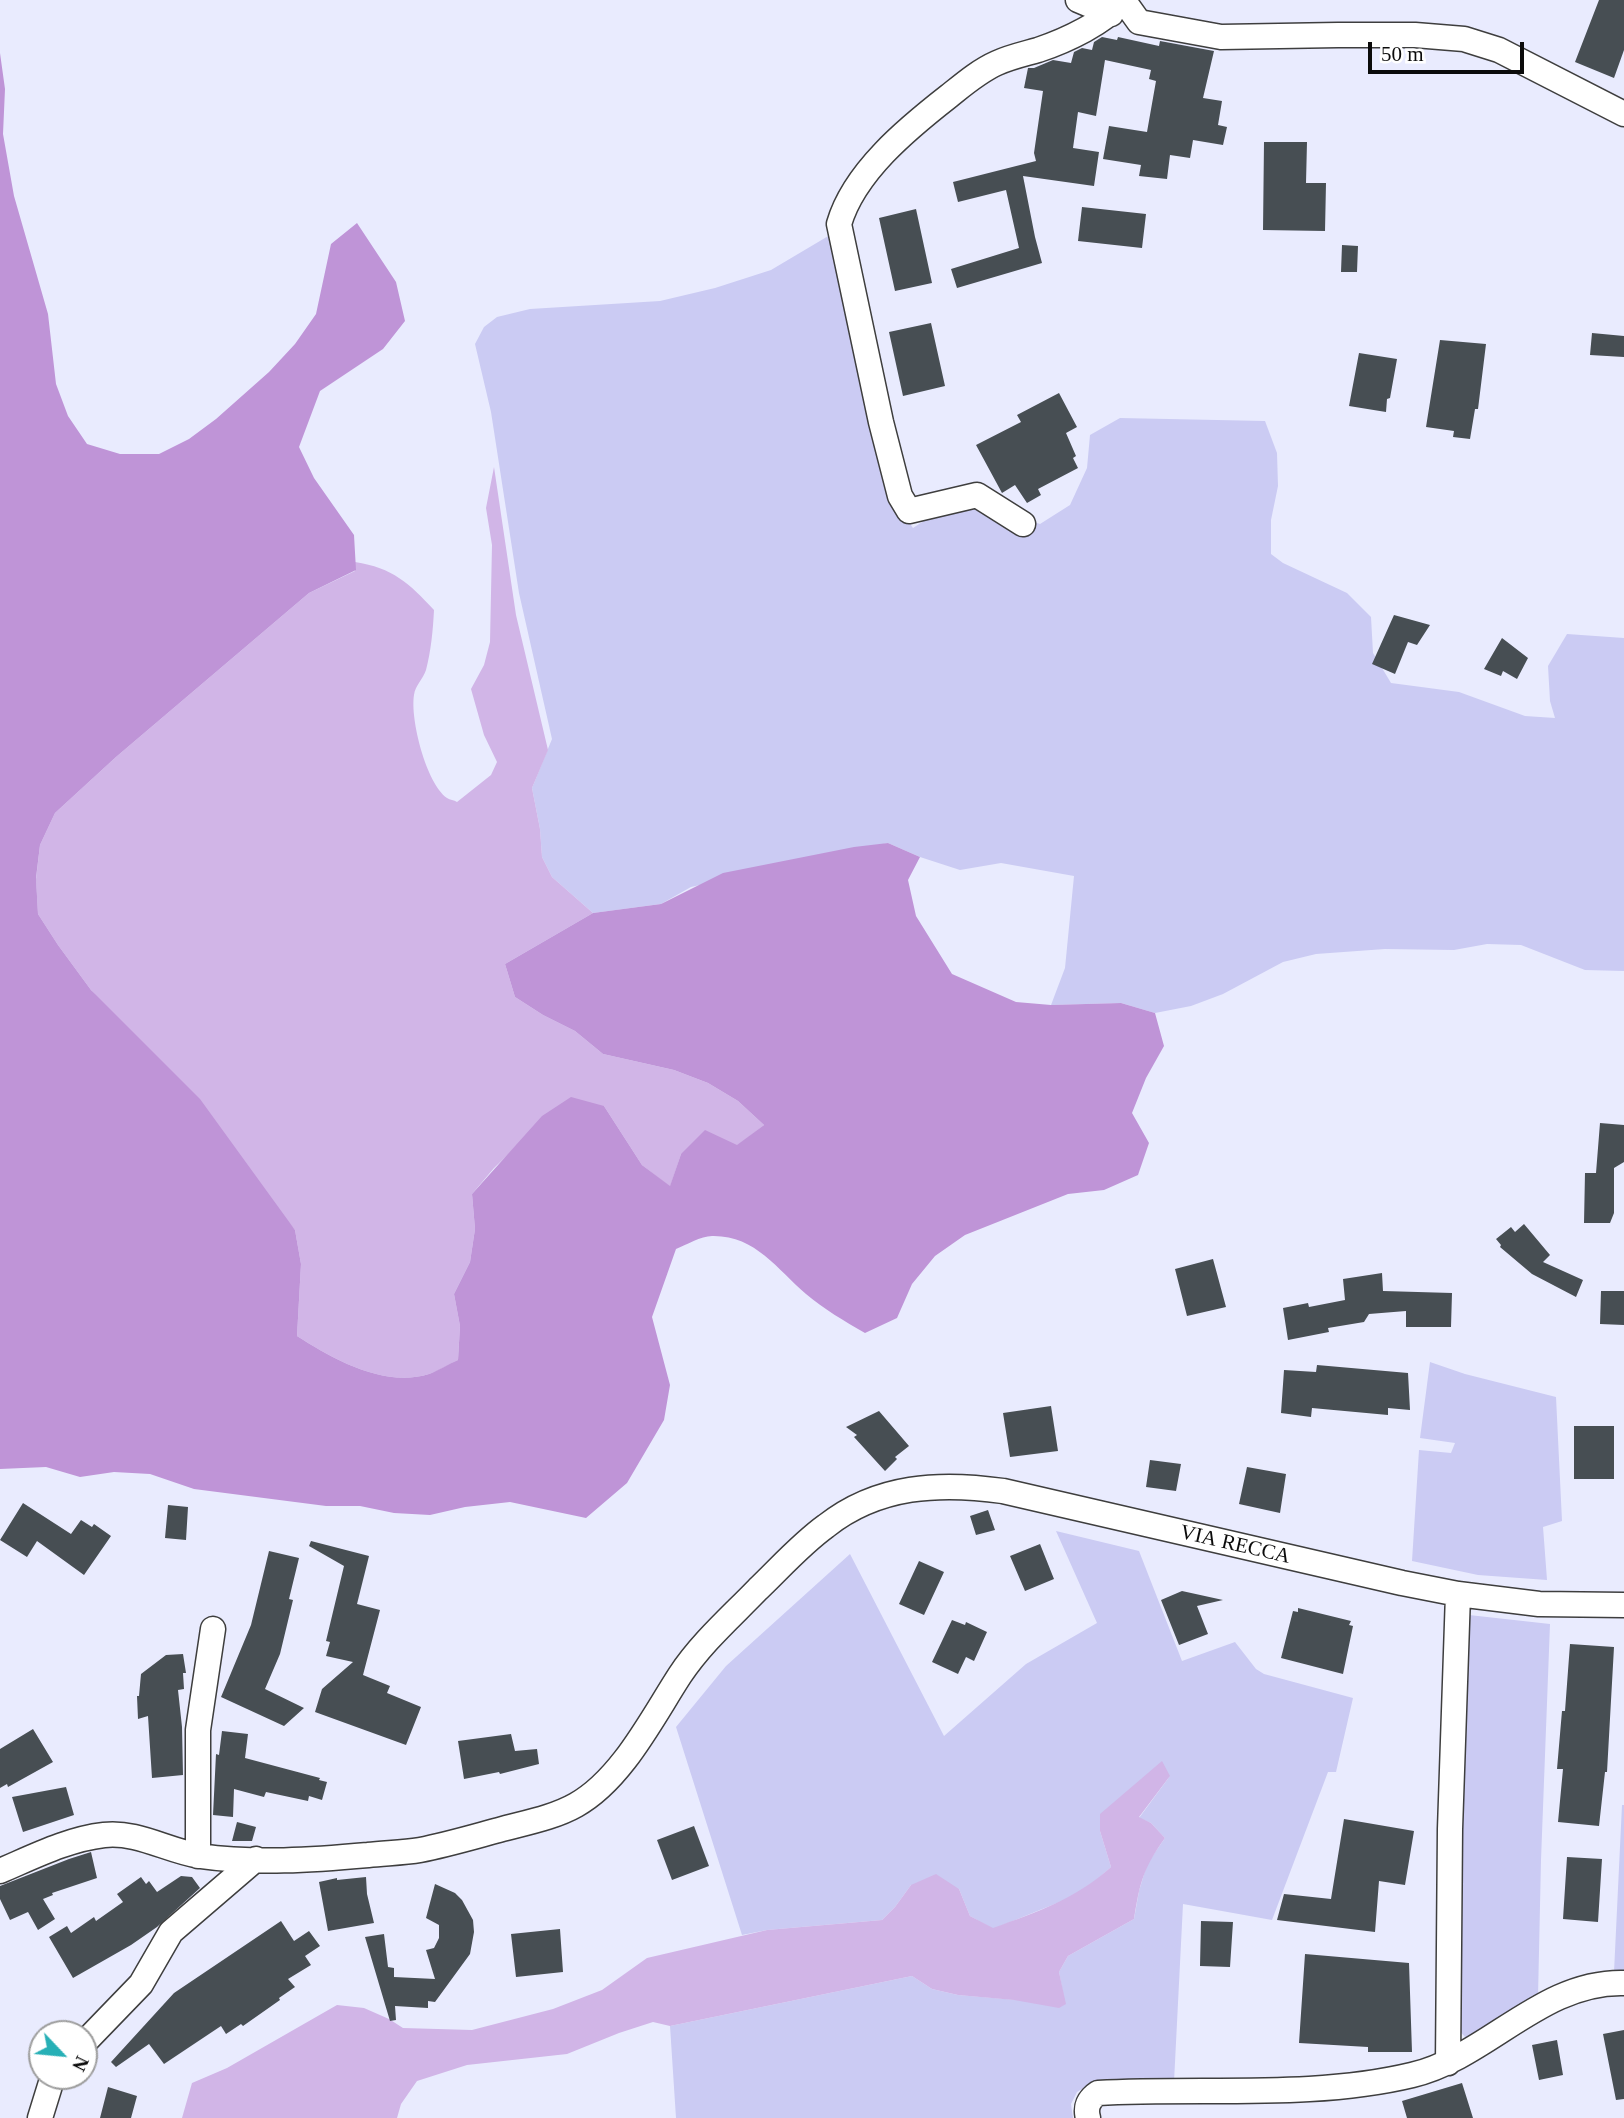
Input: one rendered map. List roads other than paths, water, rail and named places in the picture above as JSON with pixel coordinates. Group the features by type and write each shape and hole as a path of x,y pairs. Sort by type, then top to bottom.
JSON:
{"street":[{"path":"1078,0 1120,5 1139,22 1221,37 1350,35 1464,39 1499,50 1624,114"},
{"path":"1023,524 977,495 909,511 900,496 881,422 839,224 844,208 855,190 908,128 977,74 998,62 1042,49 1120,5"},
{"name":"VIA RECCA","path":"0,1871 79,1840 105,1835 124,1835 198,1856 256,1859 326,1859 418,1850 543,1818 575,1806 601,1787 620,1766 703,1644 805,1544 827,1524 851,1510 876,1498 908,1489 938,1485 1003,1490 1458,1594 1539,1604 1624,1605"},
{"path":"1448,2063 1450,1829 1458,1594"},
{"path":"198,1856 198,1730 213,1629"},
{"path":"98,2029 141,1984 171,1932 256,1859"},
{"path":"1088,2118 1089,2102 1098,2093 1339,2088 1413,2075 1448,2063 1539,2006 1602,1982 1624,1983"},
{"path":"40,2118 49,2090"}]}
